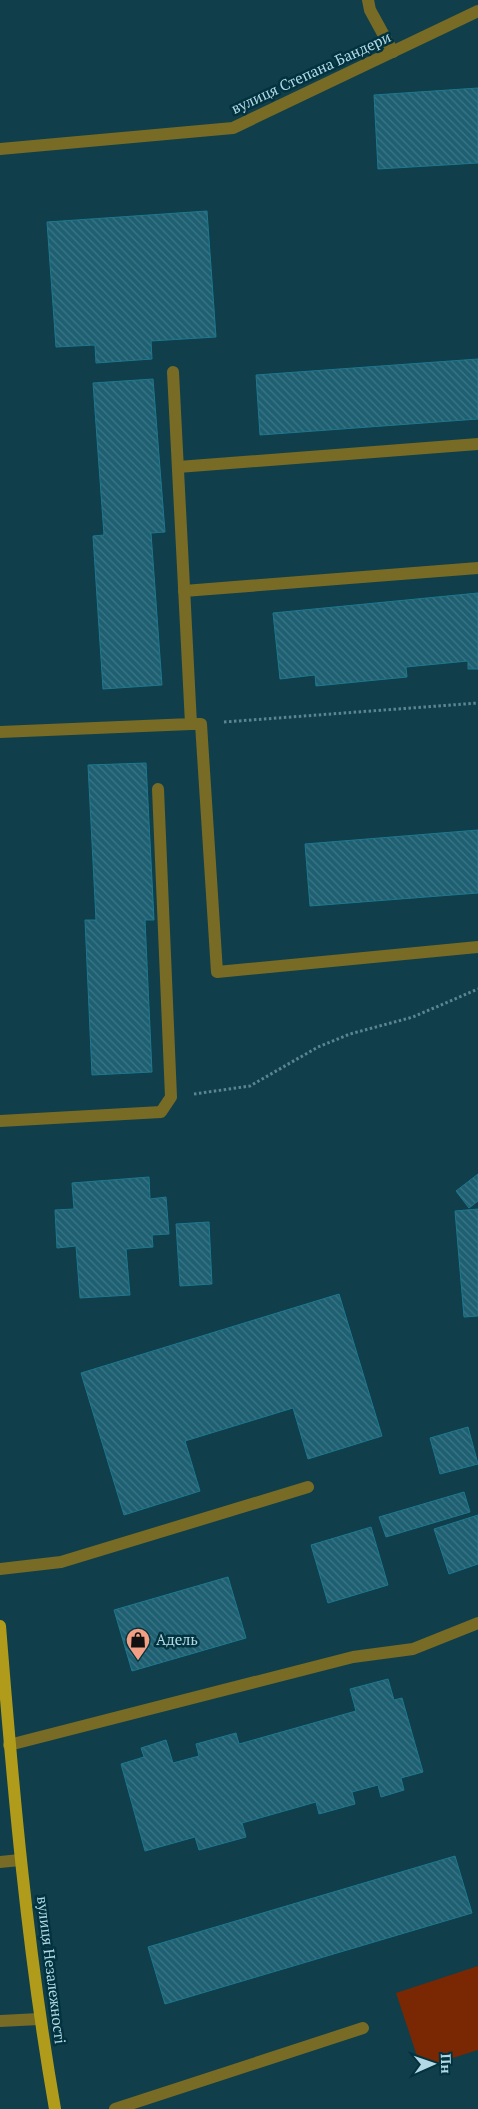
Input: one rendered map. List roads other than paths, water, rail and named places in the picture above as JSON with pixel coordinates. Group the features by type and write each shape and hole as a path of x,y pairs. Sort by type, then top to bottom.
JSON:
{"main road":[{"name":"вулиця Незалежності","path":"0,1626 4,1727 10,1745 20,1860 39,2019 55,2109"}],"street":[{"path":"368,0 370,10 392,52"},
{"name":"вулиця Степана Бандери","path":"0,149 233,128 478,11"},
{"path":"173,372 184,591 217,972 478,947"},
{"path":"178,467 478,444"},
{"path":"184,591 478,568"},
{"path":"0,732 196,724"},
{"path":"0,1121 161,1112 171,1097 158,789"},
{"path":"0,1569 61,1562 308,1487"},
{"path":"10,1745 353,1657 413,1649 478,1623"},
{"path":"0,1862 20,1860"},
{"path":"0,2021 39,2019"},
{"path":"115,2109 363,2028"}],"place":[{"name":"Адель","path":"138,1661"}]}
